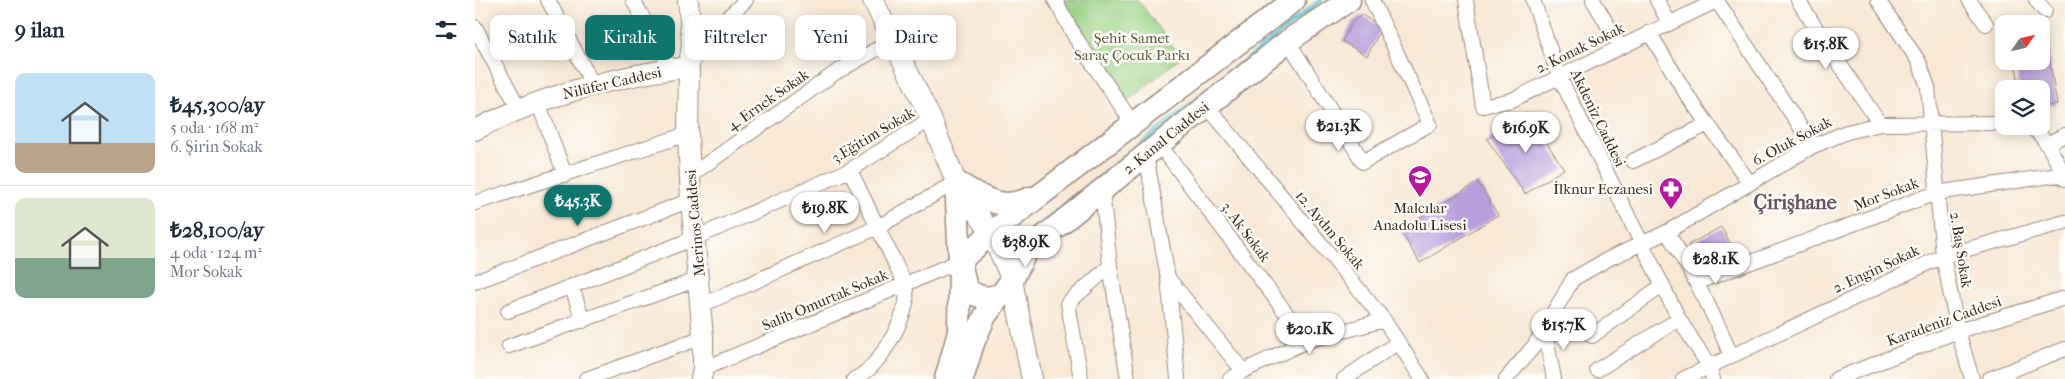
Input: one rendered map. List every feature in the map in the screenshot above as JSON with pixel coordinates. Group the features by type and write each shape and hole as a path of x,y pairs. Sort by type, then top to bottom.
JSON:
{"main road":[{"path":"688,0 689,15"},
{"path":"873,0 880,15"},
{"name":"2. Kanal Caddesi","path":"960,261 991,233 1295,0"},
{"name":"2. Kanal Caddesi","path":"963,379 973,343 985,316 1007,287 1026,251 1288,41 1349,0"},
{"path":"680,68 685,58"},
{"path":"903,60 931,119 956,182 991,233 1032,379"},
{"name":"Nilüfer Caddesi","path":"475,130 538,102 593,86 680,68"},
{"name":"Merinos Caddesi","path":"680,68 688,134 691,200 702,305 702,374"},
{"path":"956,182 997,205 1011,205 1046,192"},
{"path":"946,379 959,332 960,261 956,182"},
{"path":"960,261 965,289 976,296 990,298 1007,287"}],"street":[{"path":"549,0 593,86"},
{"path":"633,0 680,68"},
{"path":"730,15 746,0"},
{"path":"1055,0 1075,37 1133,124"},
{"path":"1288,41 1363,162 1430,124 1372,0"},
{"name":"2. Konak Sokak","path":"1466,0 1483,106 1512,100 1717,0"},
{"name":"Akdeniz Caddesi","path":"1533,0 1559,76 1679,319 1711,373"},
{"path":"1593,0 1620,46"},
{"path":"1657,0 1669,23"},
{"path":"1717,0 1813,146"},
{"path":"1798,0 1880,124"},
{"name":"2. Baş Sokak","path":"1878,0 1919,62 1928,87 1943,256 1958,331 1972,379"},
{"path":"1969,0 1986,24"},
{"path":"475,28 519,109"},
{"path":"1649,32 1687,95 1749,182"},
{"name":"4. Ernek Sokak","path":"691,175 835,73 876,50"},
{"path":"538,102 565,175"},
{"name":"12. Aydın Sokak","path":"1207,106 1384,320 1397,343 1422,379"},
{"name":"3.Eğitim Sokak","path":"508,311 695,238 851,170 931,119"},
{"name":"6. Oluk Sokak","path":"1506,379 1534,346 1573,279 1608,259 1667,232 1813,146 1847,132 1880,124 1995,123"},
{"path":"1633,161 1708,124"},
{"path":"475,203 688,134"},
{"path":"2047,144 2065,134"},
{"path":"2038,135 2047,144 2064,176"},
{"path":"1153,149 1178,379"},
{"name":"3. Ak Sokak","path":"1153,149 1307,341"},
{"path":"851,170 905,284 906,301 902,318 885,350 860,376 854,379"},
{"name":"Mor Sokak","path":"1698,282 1936,193 2064,176"},
{"path":"702,305 878,226 956,182"},
{"path":"1102,190 1110,266 1128,379"},
{"path":"475,282 691,200"},
{"name":"2. Engin Sokak","path":"1711,373 1731,355 1943,256 2065,222"},
{"path":"1667,232 1698,282 1731,355"},
{"name":"Salih Omurtak Sokak","path":"702,374 960,261"},
{"path":"1081,379 1069,303 1110,266"},
{"path":"1168,278 1243,371"},
{"path":"509,346 699,279"},
{"path":"1593,336 1663,286"},
{"path":"572,287 583,321"},
{"name":"Karadeniz Caddesi","path":"1836,379 1958,331 2065,298"},
{"path":"1597,370 1679,319"},
{"path":"1230,379 1307,341 1384,320"},
{"path":"1544,327 1554,379"},
{"path":"938,379 945,356 959,332"},
{"path":"586,379 703,337"},
{"path":"1344,379 1397,343"},
{"path":"1989,379 2065,349"},
{"path":"1683,379 1711,373"}],"green space":[{"name":"Şehit Samet Saraç Çocuk Parkı","path":"1063,0 1138,0 1181,57 1128,101"}],"building":[{"path":"1362,15 1382,27 1367,56 1342,41 1353,21"},
{"path":"2050,64 2057,104 2050,105 2050,80 2018,80 2017,70 2050,70"},
{"path":"1527,113 1564,169 1525,194 1487,139"},
{"path":"1478,182 1498,215 1420,263 1400,230"},
{"path":"1721,227 1737,255 1703,274 1688,245"}],"waterway":[{"path":"1013,247 1321,0"}],"place":[{"name":"Malcılar Anadolu Lisesi","path":"1420,198"},
{"name":"İlknur Eczanesi","path":"1671,210"}],"district":[{"name":"Çirişhane","path":"1795,202"}]}
